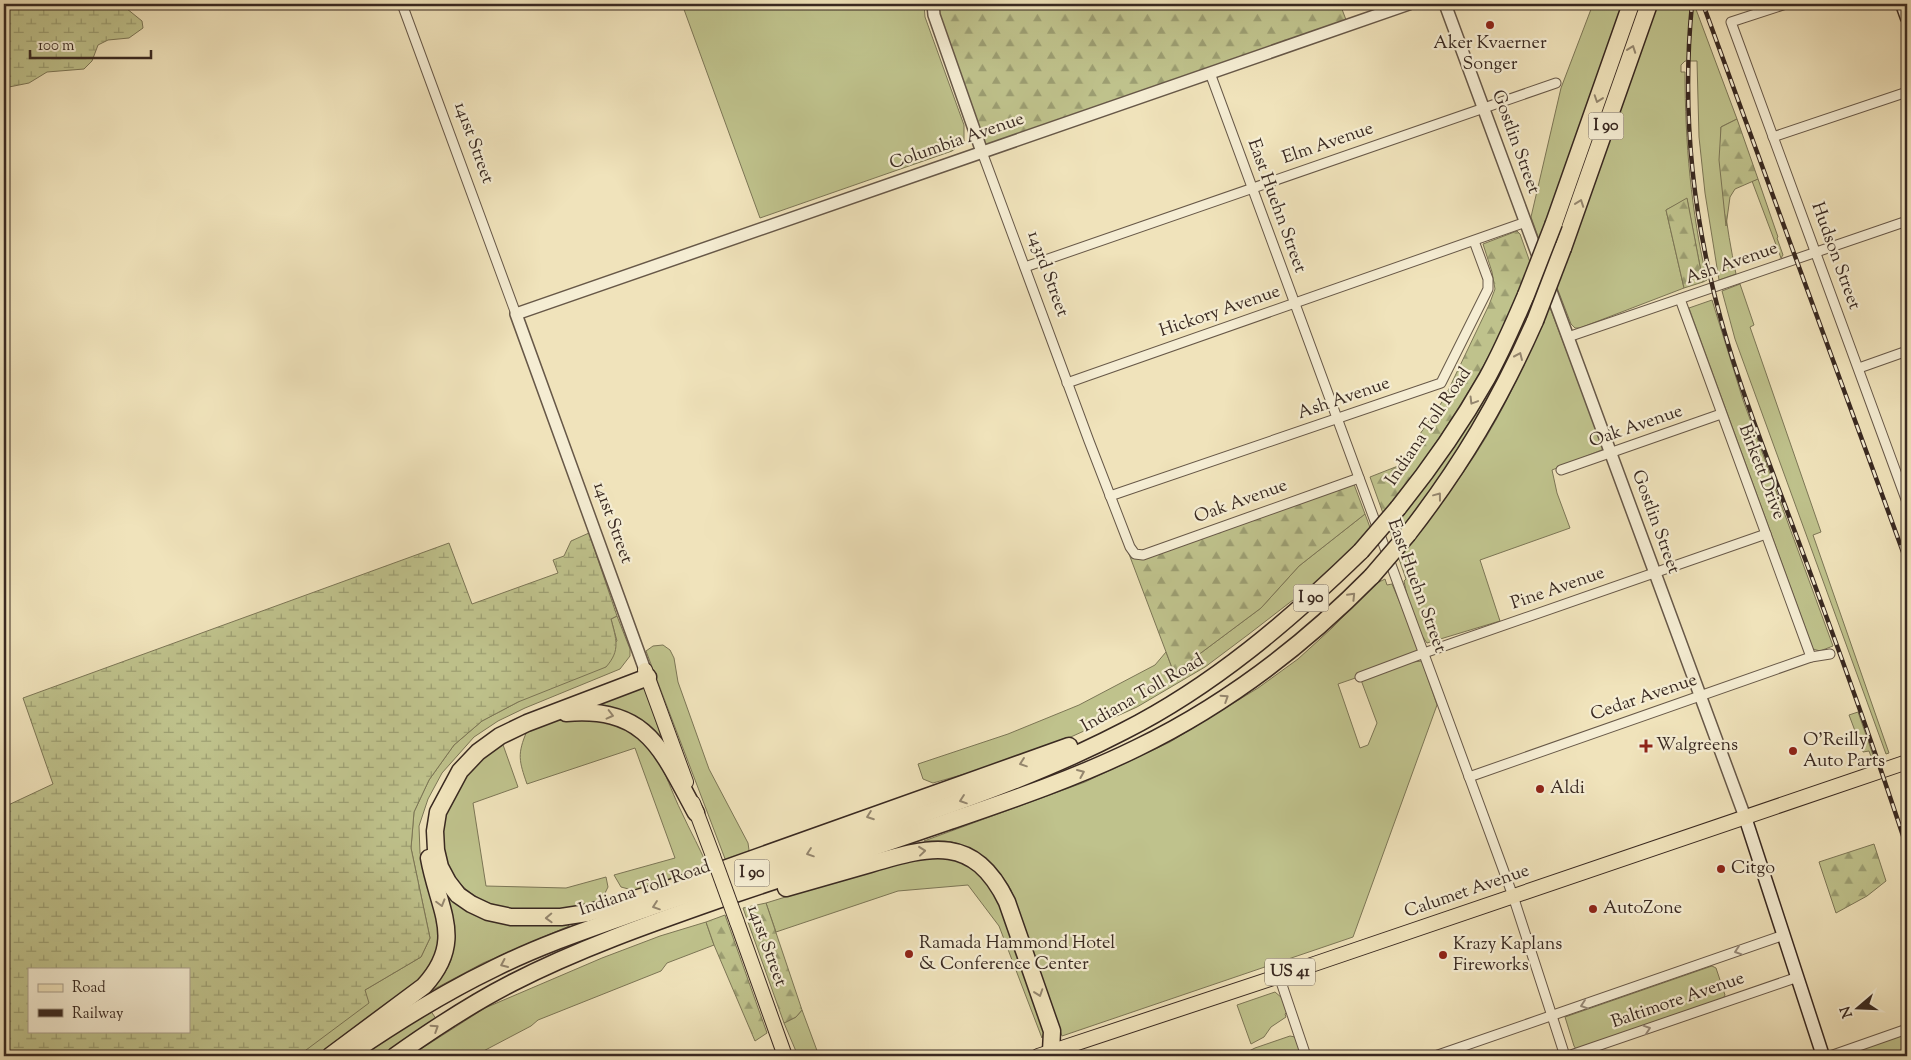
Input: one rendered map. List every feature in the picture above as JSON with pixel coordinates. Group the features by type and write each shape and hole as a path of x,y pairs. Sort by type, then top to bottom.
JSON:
{"highway":[{"name":"Indiana Toll Road","path":"348,1056 420,1008 450,991 498,966 543,946 979,794 1089,749 1166,708 1194,690 1295,614 1361,551 1398,508 1427,471 1473,401 1508,337 1526,295 1554,223 1631,4"},
{"name":"Indiana Toll Road","path":"395,1056 447,1020 513,982 595,946 705,905 1056,784 1138,748 1208,709 1274,664 1313,633 1372,576 1440,494 1496,401 1535,321 1563,248 1649,4"},
{"path":"647,673 500,736 478,752 460,772 438,812 435,831 436,850 440,868 458,895 488,912 511,917 534,918 587,913 665,890 1050,754 1127,721 1166,708"},
{"path":"330,1056 424,986 436,973 445,956 448,934 430,868 426,843 427,817 436,793 452,766 480,739 516,717 647,673"},
{"path":"527,723 563,713 581,712 604,713 624,719 641,729 655,743 696,813"},
{"path":"705,905 751,898 914,851 947,850 962,854 978,863 989,873 998,884 1006,902 1052,1031 1047,1055"}],"main road":[{"path":"1902,4 1907,18"},
{"name":"141st Street","path":"647,673 785,1056"},
{"name":"Calumet Avenue","path":"1047,1055 1907,762"},
{"name":"Gostlin Street","path":"1745,817 1824,1056"}],"street":[{"name":"141st Street","path":"402,4 647,673"},
{"name":"143rd Street","path":"933,4 934,15 982,152 1110,496 1130,547 1135,554"},
{"name":"Columbia Avenue","path":"516,314 1409,4"},
{"name":"Gostlin Street","path":"1445,4 1745,817"},
{"name":"Hudson Street","path":"1786,4 1731,22 1905,489 1907,502"},
{"name":"East Huehn Street","path":"1210,73 1513,896 1566,1056"},
{"name":"Elm Avenue","path":"1026,267 1556,83"},
{"path":"1774,137 1907,92"},
{"name":"Ash Avenue","path":"1568,337 1907,221"},
{"name":"Hickory Avenue","path":"1067,383 1526,222"},
{"name":"Ash Avenue","path":"1110,496 1441,383 1488,289 1488,279 1474,240"},
{"name":"Birkett Drive","path":"1680,299 1811,657"},
{"path":"1859,368 1907,352"},
{"name":"Oak Avenue","path":"1562,470 1722,414"},
{"name":"Oak Avenue","path":"1135,554 1143,555 1359,478"},
{"name":"Pine Avenue","path":"1360,678 1424,653 1766,534"},
{"name":"Cedar Avenue","path":"1469,777 1811,657 1830,654"},
{"path":"1435,1056 1784,936"},
{"path":"1279,976 1306,1056"},
{"name":"Baltimore Avenue","path":"1566,1056 1798,977"},
{"path":"1830,1056 1907,1029"},
{"path":"1901,1056 1907,1054"}],"green space":[{"path":"4,4 121,4 142,21 143,28 129,38 108,40 98,45 92,61 84,69 47,72 29,83 4,88"},
{"path":"682,4 924,4 925,17 964,125 964,142 952,151 760,218"},
{"path":"933,4 1340,4 1348,25 982,152"},
{"path":"1593,4 1623,4 1540,242 1531,217 1561,88"},
{"path":"1651,4 1694,4 1737,119 1721,127 1724,201 1736,274 1719,280 1705,193 1699,137 1697,61 1685,61 1681,65 1681,72 1685,72 1690,176 1701,254 1707,280 1703,282 1687,199 1666,210 1684,288 1580,328 1575,328 1571,324 1556,285"},
{"path":"1737,119 1758,179 1735,189 1730,197 1726,226 1719,160 1721,127"},
{"path":"1758,179 1778,237 1783,255 1781,258 1752,181"},
{"path":"1687,198 1703,282 1684,288 1666,210"},
{"path":"1517,231 1520,234 1531,265 1517,299 1466,396 1384,516 1370,477 1398,466 1444,399 1495,289 1483,244"},
{"path":"1540,280 1542,286 1506,368 1450,467 1393,541 1389,529"},
{"path":"1740,284 1754,325 1750,327 1821,532 1813,535 1889,753 1886,754 1735,339 1722,291"},
{"path":"1712,300 1743,400 1833,646 1820,651 1813,649 1689,308"},
{"path":"1549,305 1604,449 1552,470 1557,493 1570,528 1480,560 1500,621 1427,643 1418,629 1412,613 1404,581 1406,579 1398,556 1451,490 1486,438 1511,392"},
{"path":"1352,479 1365,514 1299,566 1261,608 1174,673 1129,554 1135,554"},
{"path":"1365,514 1371,530 1315,583 1205,667 1137,707 1031,755 933,783 923,779 918,764 1008,734 1079,705 1155,665 1166,652 1174,673 1261,608 1299,566"},
{"path":"589,533 617,616 611,619 616,638 614,655 606,667 518,702 482,721 454,745 429,780 414,812 411,848 430,938 421,957 365,990 369,1003 298,1056 4,1056 4,807 53,784 23,698 449,543 472,604 558,573 553,560 564,556 571,541"},
{"path":"1385,579 1387,585 1392,584 1422,655 1338,684 1360,748 1368,745 1377,723 1361,680 1404,663 1422,661 1437,705 1353,937 1062,1036 1011,890 1006,881 994,866 971,849 949,841 924,841 1085,782 1170,742 1258,688 1298,659 1332,628 1375,584"},
{"path":"617,616 630,649 630,656 620,669 525,708 498,721 474,737 442,773 428,799 419,826 420,853 438,916 440,950 424,978 322,1056 298,1056 365,990 421,957 430,938 411,848 414,812 429,780 454,745 482,721 518,702 617,641 611,619"},
{"path":"663,645 670,650 674,658 678,682 709,769 748,843 749,850 745,856 727,864 646,651 653,646"},
{"path":"641,686 646,690 664,746 587,705"},
{"path":"1858,712 1874,758 1872,759 1869,751 1863,752 1849,715"},
{"path":"583,718 606,721 623,726 647,743 660,765 709,870 636,891 621,887 614,875 675,858 635,748 527,784 522,769 520,752 527,731 559,720"},
{"path":"502,742 518,787 473,803 486,886 566,888 606,877 608,887 602,899 581,906 559,910 535,911 512,909 490,903 470,893 455,877 445,856 441,833 442,823 468,773"},
{"path":"1874,844 1886,881 1867,896 1836,913 1819,862"},
{"path":"924,856 947,858 965,863 981,874 994,891 1045,1029 1042,1038 999,926 968,885 898,891 776,932 766,903"},
{"path":"452,896 567,921 569,926 483,963 425,994 441,977 451,959 453,929 447,898"},
{"path":"766,903 802,1010 796,1017 784,1023 743,908"},
{"path":"725,915 767,1033 755,1041 706,922"},
{"path":"706,922 714,945 667,963 661,971 538,1020 531,1026 474,1056 410,1056 485,1008 602,958 660,936"},
{"path":"1712,966 1716,968 1725,995 1723,999 1576,1049 1574,1046 1565,1017"},
{"path":"1275,992 1282,998 1287,1012 1285,1014 1286,1017 1271,1027 1264,1037 1251,1044 1237,1005"},
{"path":"430,1010 437,1020 382,1056 359,1056"},
{"path":"802,1010 819,1056 798,1056 784,1023 796,1017"},
{"path":"1907,1033 1907,1052 1894,1056 1842,1056"},
{"path":"1290,1036 1295,1037 1302,1056 1239,1056 1255,1048"}],"railway":[{"path":"1692,4 1688,73 1690,143 1698,212 1719,314 1751,415 1842,660 1907,848"},
{"path":"1703,4 1907,563"}],"place":[{"name":"Aker Kvaerner Songer","path":"1490,25"},
{"name":"Walgreens","path":"1646,746"},
{"name":"O'Reilly Auto Parts","path":"1793,751"},
{"name":"Aldi","path":"1540,789"},
{"name":"Citgo","path":"1721,869"},
{"name":"AutoZone","path":"1593,909"},
{"name":"Ramada Hammond Hotel & Conference Center","path":"909,954"},
{"name":"Krazy Kaplans Fireworks","path":"1443,955"}]}
